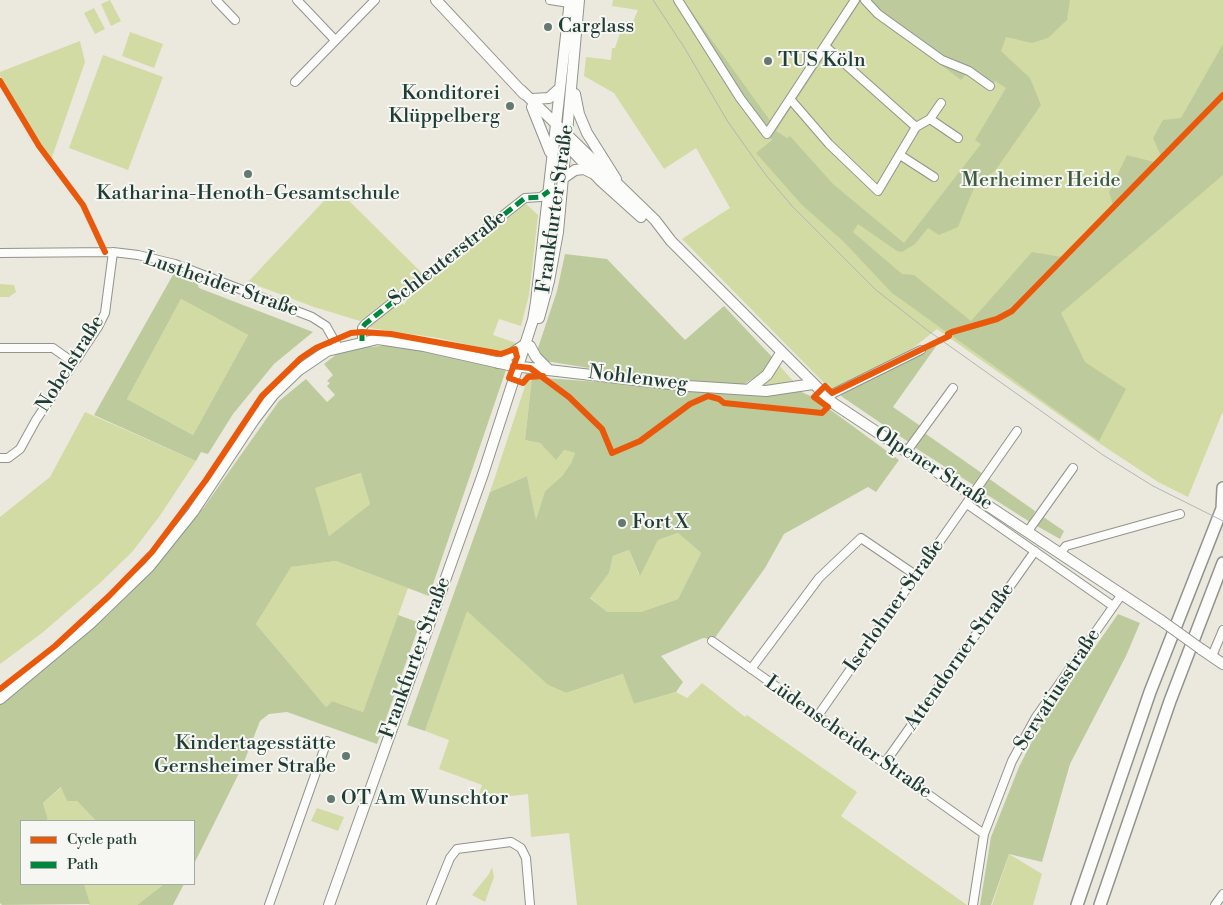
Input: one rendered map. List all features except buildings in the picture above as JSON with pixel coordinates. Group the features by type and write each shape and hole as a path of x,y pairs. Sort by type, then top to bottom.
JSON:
{"highway":[{"path":"1077,905 1150,692 1222,507 1223,488"},
{"path":"1100,905 1167,709 1223,563"}],"main road":[{"path":"436,0 567,140"},
{"name":"Frankfurter Straße","path":"329,905 549,281 558,232 574,68 573,1"},
{"name":"Frankfurter Straße","path":"527,345 536,302 549,191 551,155 573,1"},
{"path":"574,68 575,95 580,117 595,146 622,189"},
{"path":"532,103 549,98 560,88"},
{"path":"532,103 551,155"},
{"name":"Olpener Straße","path":"567,140 594,174 650,225 671,241"},
{"name":"Olpener Straße","path":"567,140 655,220 671,241 826,397 1061,552 1162,620 1223,664"},
{"path":"562,179 568,173 577,169 586,170 594,174"},
{"name":"Nohlenweg","path":"0,699 90,624 149,567 193,512 254,420 273,395 299,370 318,356 338,347 378,339 399,341 498,363 688,386 766,391 813,384"},
{"path":"498,363 527,345 549,370"},
{"path":"748,390 767,375 781,353"}],"street":[{"path":"216,0 235,20"},
{"path":"297,0 335,40"},
{"path":"294,82 375,0"},
{"path":"550,0 573,1"},
{"path":"678,0 740,98 767,134 856,0"},
{"path":"865,0 878,14 942,60 969,71 990,86"},
{"path":"826,46 916,127"},
{"path":"791,100 829,144 878,191 916,127 930,119 941,103"},
{"path":"930,119 958,138"},
{"path":"900,155 934,177"},
{"name":"Schleuterstraße","path":"362,341 362,328 365,324 525,198 541,197 549,191"},
{"name":"Lustheider Straße","path":"0,253 113,252 174,264 312,317 326,326 338,347"},
{"name":"Nobelstraße","path":"0,458 8,458 20,449 36,420 105,314 113,252"},
{"path":"0,348 53,348 74,362"},
{"path":"826,397 920,350"},
{"path":"907,451 953,388"},
{"name":"Iserlohner Straße","path":"817,717 1017,430"},
{"path":"1028,531 1072,468"},
{"name":"Olpener Straße","path":"967,504 1113,606"},
{"path":"1061,552 1066,546 1180,514"},
{"path":"751,669 793,610 819,578 861,538 917,576"},
{"name":"Attendorner Straße","path":"884,764 1035,551"},
{"name":"Servatiusstraße","path":"973,905 984,834 996,797 1023,738 1122,594"},
{"path":"1212,656 1223,630"},
{"name":"Lüdenscheider Straße","path":"712,641 984,834"},
{"path":"269,905 327,741"},
{"path":"431,905 450,858 458,849 510,842 521,848 526,858 530,905"},
{"path":"1215,905 1223,894"}],"green space":[{"path":"110,0 121,21 111,26 101,4"},
{"name":"Merheimer Heide","path":"613,0 1223,0 1223,411 1188,497 1158,482 1102,445 937,329 903,356 832,391 682,239 730,208 696,148 664,169 614,93 584,76 586,57 611,60 612,48 615,48 624,21 632,24 638,10 612,6"},
{"path":"676,0 683,0 771,122 849,0 1070,0 1067,20 1048,38 1032,43 1006,37 1001,51 1030,78 1041,105 995,171 976,183 958,227 939,235 928,228 915,244 902,252 897,251 858,224 853,232 902,274 914,275 971,321 1032,252 1062,257 1113,205 1109,192 1127,155 1154,162 1161,156 1153,138 1163,120 1181,118 1223,44 1223,175 1061,313 1085,362 1126,389 1099,441 892,293 843,241 802,205 756,153 772,140 691,15","holes":["861,1 876,15 961,80 966,74 989,88 995,81 1006,88 975,140 981,144 904,243 833,184 790,136 787,138 776,131"]},
{"path":"94,8 105,29 95,34 84,13"},
{"path":"130,32 163,44 154,68 122,56"},
{"path":"80,41 85,62 51,160 33,135 0,76 0,72"},
{"path":"103,55 163,77 128,170 69,148"},
{"path":"336,188 422,273 360,321 314,307 248,282"},
{"path":"526,204 538,215 529,295 521,326 499,319 493,335 516,343 511,348 501,352 438,338 370,328 370,325 399,300 404,305 411,293"},
{"path":"565,254 607,259 685,340 724,306 774,359 765,370 743,385 640,376 545,361 537,351 557,291"},
{"path":"174,273 197,282 199,288 313,332 274,364 233,414 208,454 201,452 196,461 94,415","holes":["181,299 248,335 193,435 127,399"]},
{"path":"0,284 14,285 16,292 9,297 0,297"},
{"path":"181,299 248,335 193,435 127,399"},
{"path":"399,344 506,370 429,596 336,561 291,567 256,624 326,707 332,701 363,712 398,615 420,623 377,744 287,712 269,714 260,721 242,767 195,862 195,820 95,820 77,801 67,801 61,787 43,803 48,819 20,820 20,885 84,885 90,904 2,905 0,903 0,703 59,657 107,616 151,572 204,507 279,401 306,379 327,402 335,395 327,386 330,383 327,381 333,375 324,364 342,350","holes":["361,473 370,504 329,536 315,488"]},
{"path":"937,345 893,407 922,427 910,443 841,396 843,393"},
{"path":"778,364 795,383 758,387"},
{"path":"532,377 525,440 540,443 556,459 564,450 575,453 562,476 545,491 536,521 527,476 490,492 527,380"},
{"path":"532,377 759,394 799,391 813,397 899,460 876,492 868,487 784,534 765,568 714,639 703,638 661,656 683,682 676,692 634,704 623,674 566,693 548,685 467,611 425,731 407,725 490,492 527,476 536,520 545,491 562,476 575,453 564,450 556,460 540,443 525,440","holes":["678,533 701,553 678,599 641,612 607,612 590,598 609,573 613,556 629,550 640,576 658,540"]},
{"path":"85,412 196,461 159,517 132,552 100,583 42,633 0,664 0,517 50,477"},
{"path":"923,434 926,434 983,474 975,486 914,447"},
{"path":"362,473 370,504 329,536 314,488"},
{"path":"988,478 1035,511 1030,522 978,489"},
{"path":"1042,516 1064,531 1060,539 1035,525"},
{"path":"678,533 701,553 678,599 641,612 606,612 590,597 609,573 613,556 629,550 639,575 658,540"},
{"path":"336,561 408,588 363,712 332,701 326,707 256,624 290,567"},
{"path":"467,610 548,685 566,693 624,674 634,704 676,692 687,698 702,683 745,717 747,715 857,792 841,816 967,905 577,905 569,833 531,837 528,794 477,800 482,785 439,769 449,740 425,731"},
{"path":"1118,614 1140,623 1126,656 1070,764 1042,862 1009,854 991,905 980,905 991,837 1019,767 1038,729"},
{"path":"62,787 67,801 77,801 95,820 46,820 48,819 43,803"},
{"path":"317,808 344,817 338,831 311,821"},
{"path":"1009,854 1042,874 1033,905 992,905"},
{"path":"492,867 494,877 485,902 472,895 489,874"},
{"path":"84,885 163,885 137,905 89,905"},
{"path":"163,885 183,885 173,905 137,905"}],"tram line":[{"path":"653,0 684,47 728,122 765,174 792,206 876,290 927,330 1103,455 1153,486 1223,521"}],"marked path":[{"path":"362,341 362,328 365,324 525,198 541,197 549,191"}],"cycle path":[{"path":"0,81 39,146 83,205 105,252"},
{"path":"513,366 530,368 569,397 602,429 612,453 640,441 690,404 708,396 719,399 724,403 822,413 828,407 814,397 825,386 832,393 949,336 948,334 952,332 997,319 1012,311 1223,95"},
{"path":"0,689 55,646 109,596 152,552 206,480 262,396 301,358 316,348 351,333 362,332 391,334 501,354 515,349 517,357 509,378 523,383 528,377 543,376"}],"place":[{"name":"Carglass","path":"548,27"},
{"name":"TUS Köln","path":"768,61"},
{"name":"Konditorei Klüppelberg","path":"510,106"},
{"name":"Katharina-Henoth-Gesamtschule","path":"248,174"},
{"name":"Fort X","path":"622,523"},
{"name":"Kindertagesstätte Gernsheimer Straße","path":"346,756"},
{"name":"OT Am Wunschtor","path":"331,799"}]}
